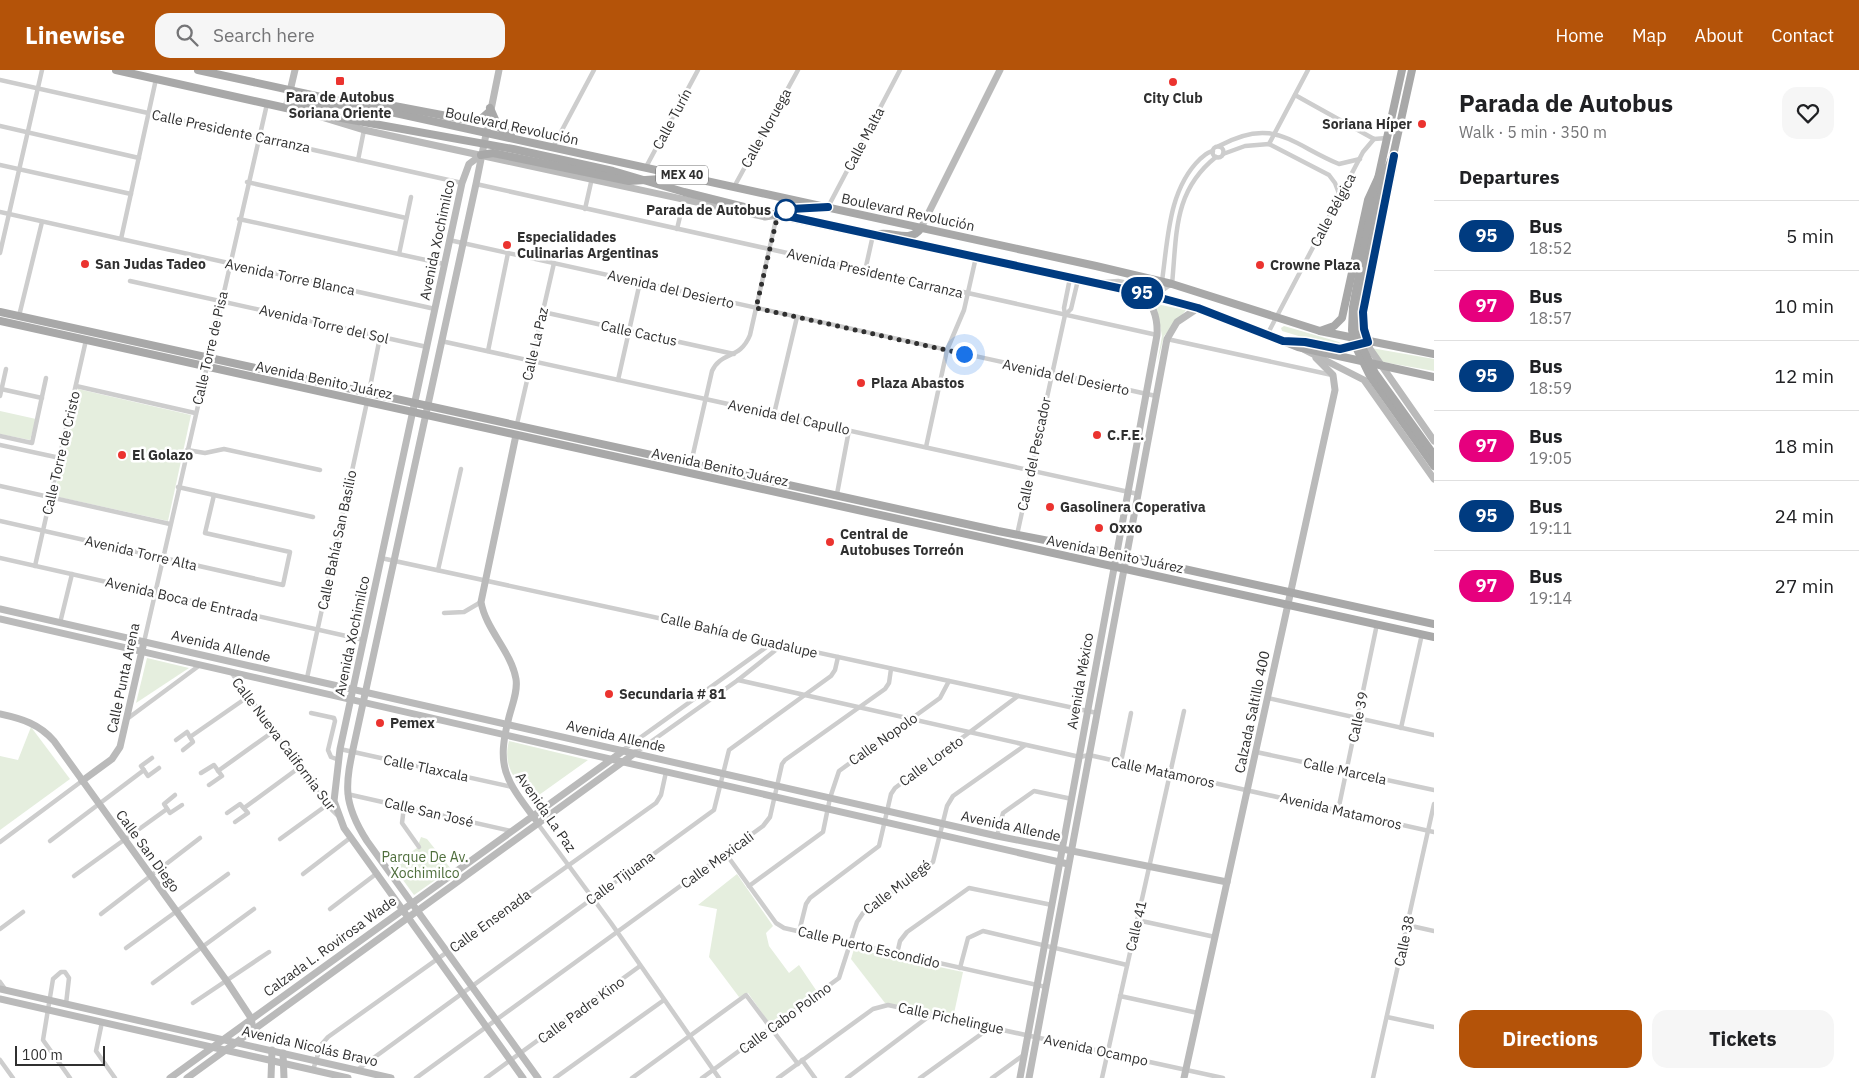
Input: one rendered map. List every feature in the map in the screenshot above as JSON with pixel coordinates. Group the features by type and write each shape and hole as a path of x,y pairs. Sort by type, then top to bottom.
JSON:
{"main road":[{"name":"MEX 40","path":"116,70 286,108 482,143 588,165 684,192 778,214 1142,293 1198,308 1298,347 1434,377"},
{"name":"Boulevard Revolución","path":"198,70 358,104 422,120 485,131 1172,284 1320,331 1434,354"},
{"path":"1402,70 1379,176 1376,206 1359,308 1358,330 1360,343 1369,362 1434,456"},
{"path":"1412,70 1394,156 1387,170 1376,206 1352,307 1352,330 1354,343 1370,376 1434,466"},
{"path":"286,108 304,105 389,105 468,120 481,119 490,110 498,126 515,138"},
{"path":"481,155 493,153 592,177 629,181 667,178 698,179"},
{"path":"1320,331 1339,322 1368,200 1379,176"},
{"path":"778,214 791,209 828,207"},
{"path":"873,235 884,233 909,237 916,234 921,228"},
{"path":"1347,293 1357,291 1365,298"},
{"path":"1344,306 1353,313 1363,312"},
{"name":"Avenida Benito Juárez","path":"0,312 837,494 998,531 1126,556 1434,624"},
{"name":"Avenida Benito Juárez","path":"0,320 1434,637"},
{"path":"86,340 94,338 135,342"},
{"path":"1283,341 1305,342 1340,349 1368,342"},
{"path":"632,460 634,450"},
{"path":"785,494 799,493 823,498 837,494 840,506"},
{"path":"981,538 986,533 998,531"}],"street":[{"path":"0,252 42,70"},
{"path":"286,108 294,70"},
{"name":"Avenida Xochimilco","path":"498,70 482,143 476,184 362,702 352,752 347,794 351,814 357,825 538,1078"},
{"path":"553,147 594,70"},
{"name":"Calle Turín","path":"646,167 698,70"},
{"name":"Calle Noruega","path":"734,187 798,70"},
{"name":"Calle Malta","path":"828,207 900,70"},
{"path":"921,228 1000,70"},
{"path":"1269,144 1308,70"},
{"path":"121,240 156,79"},
{"name":"Calle Presidente Carranza","path":"0,80 462,182"},
{"path":"1295,95 1374,139 1387,138"},
{"name":"Calle Torre de Pisa","path":"154,593 247,182 267,104"},
{"path":"311,113 330,121 364,130 481,155"},
{"path":"0,126 138,158"},
{"path":"358,160 364,130"},
{"path":"1162,282 1171,219 1180,186 1196,164 1215,147 1243,136 1276,133 1300,142 1339,164 1360,159"},
{"name":"Calle Bélgica","path":"1267,335 1360,159 1374,139"},
{"path":"1095,283 1118,281 1163,290 1172,284 1179,220 1192,181 1216,157 1245,146 1269,144 1329,176 1335,183 1340,196"},
{"path":"1219,146 1223,154"},
{"path":"1213,150 1216,157"},
{"name":"Avenida Xochimilco","path":"481,155 469,164 462,182 340,750 334,786 334,801 337,815 350,838 523,1078"},
{"path":"1394,156 1365,298 1363,312 1364,329 1368,342 1382,367 1434,440"},
{"path":"0,165 131,194"},
{"path":"585,209 592,177 765,218 778,214"},
{"path":"247,182 406,218"},
{"name":"Avenida Presidente Carranza","path":"476,184 1157,335"},
{"path":"399,254 411,197"},
{"path":"677,229 684,200"},
{"name":"Avenida Torre Blanca","path":"0,212 435,309"},
{"path":"691,463 714,365 746,345 778,214"},
{"path":"239,218 444,264"},
{"path":"1171,219 1179,220"},
{"path":"19,316 42,222"},
{"path":"865,271 873,235"},
{"name":"Avenida del Desierto","path":"450,240 1156,396"},
{"path":"488,351 508,253"},
{"path":"926,447 947,350 961,320 976,257"},
{"name":"Calle La Paz","path":"517,424 554,263"},
{"path":"1065,315 1064,308 1074,279"},
{"path":"1065,315 1071,309 1074,279"},
{"name":"Avenida Torre del Sol","path":"130,280 426,347"},
{"path":"618,380 640,282"},
{"name":"Avenida México","path":"1020,1078 1157,335 1156,316 1142,293"},
{"name":"Avenida México","path":"1029,1078 1167,340 1177,322 1198,308"},
{"name":"Calle Cactus","path":"543,312 734,354"},
{"name":"Calle del Pescador","path":"1017,535 1065,315"},
{"path":"774,414 797,317"},
{"path":"369,392 380,337"},
{"name":"Calle Torre de Cristo","path":"35,566 86,340"},
{"path":"1167,340 1334,375"},
{"name":"Avenida del Capullo","path":"441,341 1138,494"},
{"path":"1298,347 1316,358 1358,375 1376,395 1434,479"},
{"path":"1316,358 1334,375"},
{"path":"0,396 6,369"},
{"name":"Calzada Saltillo 400","path":"1184,1078 1335,390 1334,375"},
{"path":"0,436 32,443 46,378"},
{"path":"76,386 195,413"},
{"path":"1376,395 1382,386 1393,386 1397,389"},
{"path":"2,389 42,398"},
{"name":"Calle Bahía San Basilio","path":"307,678 367,402"},
{"path":"837,494 849,430"},
{"name":"Avenida La Paz","path":"516,434 484,580 481,602 486,619 512,667 516,680 516,690 505,735 503,766 512,787 532,816 617,932 719,1078"},
{"path":"9,447 11,438"},
{"path":"16,449 18,440"},
{"path":"0,445 60,458"},
{"path":"187,450 205,453 224,449 320,470"},
{"path":"438,570 461,469"},
{"path":"0,486 170,524"},
{"path":"178,487 313,517"},
{"name":"Avenida Torre Alta","path":"0,521 283,585 290,552 205,533 214,495"},
{"name":"Avenida Boca de Entrada","path":"0,558 364,640"},
{"name":"Calle Bahía de Guadalupe","path":"381,558 1097,713"},
{"path":"60,623 72,574"},
{"name":"Calle Punta Arena","path":"82,781 105,765 117,752 126,720 154,593"},
{"path":"444,613 464,612 481,602"},
{"name":"Avenida Allende","path":"0,609 943,824 1071,852 1227,882"},
{"name":"Avenida Allende","path":"0,619 1068,864"},
{"name":"Calle 39","path":"1338,811 1377,624"},
{"path":"1401,728 1422,634"},
{"name":"Calzada L. Rovirosa Wade","path":"170,1078 250,1018 772,642"},
{"name":"Calzada L. Rovirosa Wade","path":"187,1078 738,680 782,645"},
{"name":"Calle Tijuana","path":"357,1070 714,810 729,750 833,674 838,657"},
{"path":"126,720 200,665"},
{"name":"Calle Mexicali","path":"416,1078 768,822 786,760 884,689 889,683 891,668"},
{"name":"Calle Nueva California Sur","path":"231,672 327,805 337,815"},
{"path":"738,680 1024,746 1080,757"},
{"name":"Calle Nopolo","path":"749,886 824,832 836,776 843,767 943,695 949,681"},
{"path":"190,737 248,696"},
{"name":"Calle Loreto","path":"799,932 806,904 810,898 875,851 881,841 891,794 900,783 1018,696"},
{"path":"1268,698 1434,735"},
{"name":"Calle 41","path":"1102,1078 1184,711"},
{"path":"311,713 334,718 328,754 339,760"},
{"path":"1121,762 1131,713"},
{"name":"Calle San Diego","path":"0,714 31,722 46,732 226,980 250,1018 253,1029"},
{"path":"218,770 274,731"},
{"path":"176,740 187,732 193,742 183,750"},
{"name":"Calle Mulegé","path":"852,944 857,922 863,912 933,862 947,806 953,796 1024,746"},
{"name":"Calle Tlaxcala","path":"340,750 512,787"},
{"name":"Calle Marcela","path":"1256,752 1434,790"},
{"name":"Calle Matamoros","path":"1080,757 1089,755 1247,790"},
{"path":"152,758 141,766 148,776 159,768"},
{"path":"201,773 214,765 218,770 222,776 209,785"},
{"path":"244,808 300,767"},
{"path":"50,841 144,770"},
{"name":"Calle Ensenada","path":"313,1070 321,1045 328,1037 656,802 661,795 666,772"},
{"path":"0,842 82,781"},
{"name":"Avenida Matamoros","path":"1247,790 1434,832"},
{"path":"997,836 1003,813 1034,792 1072,799"},
{"name":"Calle San José","path":"347,794 511,831"},
{"path":"169,811 164,804 175,795"},
{"path":"227,813 240,804 244,808 248,813 235,822"},
{"name":"Calle 38","path":"1374,1078 1434,804"},
{"path":"74,876 169,811 182,805"},
{"path":"280,839 327,805"},
{"path":"404,807 402,822 419,847"},
{"path":"101,914 200,838"},
{"path":"303,874 350,838"},
{"name":"Calle Puerto Escondido","path":"726,854 776,923 784,928 1046,988"},
{"path":"126,948 228,874"},
{"path":"330,909 376,874"},
{"path":"897,954 903,936 969,888 1052,905"},
{"path":"153,983 254,909"},
{"path":"0,929 23,912"},
{"path":"1137,920 1215,937"},
{"path":"1407,926 1434,931"},
{"path":"960,968 965,943 972,935 979,932 1127,965"},
{"name":"Calle Cabo Polmo","path":"702,1078 839,978 852,944"},
{"path":"193,1002 269,952"},
{"name":"Calle Padre Kino","path":"486,1078 640,966"},
{"path":"66,1004 69,983 64,972 57,973 43,1040 70,1078"},
{"path":"0,982 3,990"},
{"name":"Avenida Nicolás Bravo","path":"3,990 391,1078"},
{"path":"632,1078 746,996 815,1078"},
{"path":"1120,996 1198,1013"},
{"name":"Avenida Nicolás Bravo","path":"0,1000 348,1078"},
{"path":"555,1078 664,1000"},
{"name":"Calle Pichelingue","path":"778,1078 877,1006 888,1005 1029,1035"},
{"path":"847,1078 932,1014"},
{"path":"1387,1017 1434,1028"},
{"path":"102,1022 96,1051 115,1078"},
{"path":"920,1078 991,1027"},
{"name":"Avenida Ocampo","path":"1029,1035 1223,1078"},
{"path":"271,1078 272,1050"},
{"path":"283,1053 284,1078"},
{"path":"992,1078 1025,1054"},
{"path":"0,1060 13,1078"}],"green space":[{"path":"1156,304 1186,310 1164,336 1157,364 1162,336"},
{"path":"1284,326 1339,342 1343,345 1328,345 1282,331 1281,328"},
{"path":"1371,348 1434,359 1434,371 1383,362"},
{"name":"El Golazo","path":"78,389 191,415 168,521 54,496"},
{"path":"0,411 36,419 30,440 0,434"},
{"path":"147,658 189,668 136,703"},
{"path":"31,727 70,779 0,830 0,756 18,760"},
{"path":"509,741 588,760 532,800 516,780 509,766 507,750"},
{"name":"Parque De Av. Xochimilco","path":"421,837 427,839 451,869 414,895 392,865 417,848"},
{"path":"737,874 773,926 766,933 769,946 789,973 799,965 818,993 772,1027 748,993 739,997 709,957 717,909 698,905"},
{"path":"854,949 963,972 953,1018 885,1003 851,959"}],"bus line":[{"name":"95","path":"828,207 817,210 791,209 778,214 1127,289 1198,308 1283,341 1305,342 1340,349 1352,344 1368,342 1364,329 1363,312 1368,280 1386,204 1394,156"}],"place":[{"name":"Para de Autobus Soriana Oriente","path":"340,81"},
{"name":"City Club","path":"1173,82"},
{"name":"Soriana Híper","path":"1422,124"},
{"name":"Parada de Autobus","path":"786,210"},
{"name":"Especialidades Culinarias Argentinas","path":"507,245"},
{"name":"San Judas Tadeo","path":"85,264"},
{"name":"Crowne Plaza","path":"1260,265"},
{"name":"Plaza Abastos","path":"861,383"},
{"name":"C.F.E.","path":"1097,435"},
{"name":"El Golazo","path":"122,455"},
{"name":"Gasolinera Coperativa","path":"1050,507"},
{"name":"Oxxo","path":"1099,528"},
{"name":"Central de Autobuses Torreón","path":"830,542"},
{"name":"Secundaria # 81","path":"609,694"},
{"name":"Pemex","path":"380,723"}],"route":[{"path":"786,210 778,214 756,308 964,354"}]}
